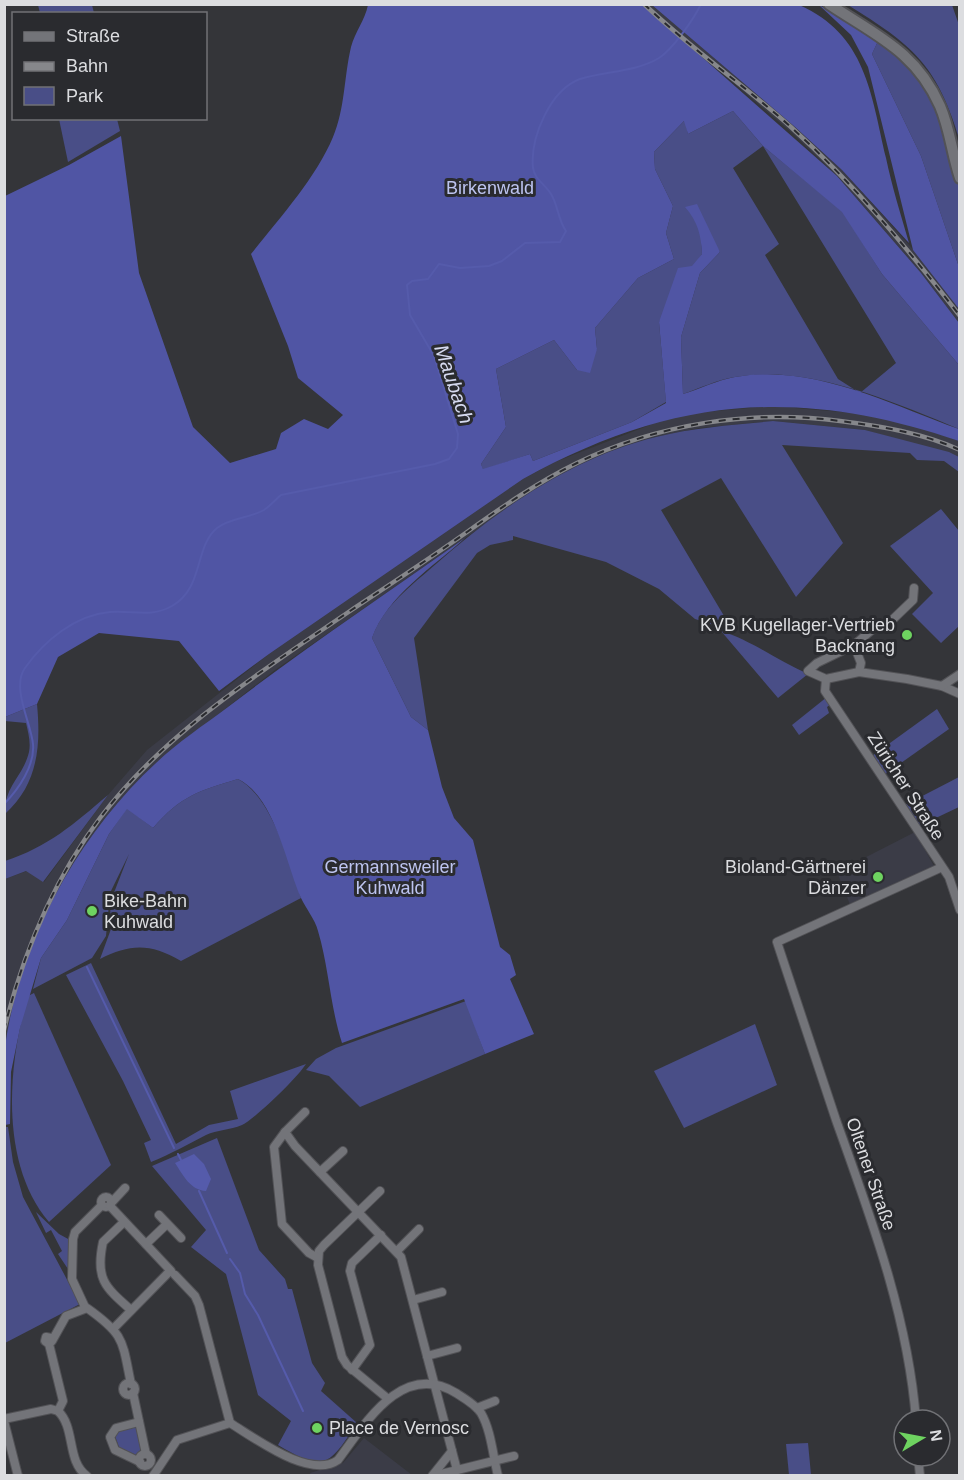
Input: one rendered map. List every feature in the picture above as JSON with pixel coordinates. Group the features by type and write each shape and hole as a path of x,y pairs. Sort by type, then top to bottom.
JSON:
{"street":[{"path":"829,4 895,45 931,88 947,126 960,178"},
{"path":"914,588 913,600 889,622 879,624 854,645 817,663 808,671 826,680 859,672 942,686 960,694"},
{"path":"854,645 861,663 859,672"},
{"path":"942,686 960,674"},
{"name":"Züricher Straße","path":"826,680 825,691 954,888 960,910"},
{"name":"Oltener Straße","path":"915,1408 909,1360 891,1283 874,1226 777,942 940,868"},
{"path":"305,1112 274,1147 280,1217 293,1238 318,1258 342,1357 352,1370 387,1398"},
{"path":"285,1132 397,1251 428,1356 457,1470"},
{"path":"321,1172 343,1151"},
{"path":"125,1188 75,1232 72,1279 85,1307 114,1328 121,1338 131,1384 124,1386 123,1392 128,1395 133,1394 146,1454 141,1456 142,1464"},
{"path":"318,1258 324,1245 380,1191"},
{"path":"108,1204 195,1296 230,1423 298,1464 316,1468 334,1464 387,1398 408,1388 435,1383 477,1408 482,1416 498,1476"},
{"path":"159,1215 182,1238"},
{"path":"124,1221 103,1242 100,1279 131,1310"},
{"path":"146,1244 167,1224"},
{"path":"397,1251 419,1229"},
{"path":"352,1370 370,1345 350,1271 352,1263 381,1235"},
{"path":"114,1328 171,1273"},
{"path":"412,1300 442,1292"},
{"path":"58,1411 63,1401 50,1342 66,1316 85,1307"},
{"path":"428,1356 457,1348"},
{"path":"477,1408 495,1401"},
{"path":"18,1476 4,1420 51,1409 58,1411 66,1423 76,1463 87,1476"},
{"path":"139,1422 116,1428 110,1437 115,1450 157,1474 177,1440 230,1423"},
{"path":"433,1476 452,1451"},
{"path":"433,1476 514,1456"},
{"path":"298,1464 301,1476"}],"shaded area":[{"path":"642,5 652,5 769,104 842,170 927,265 959,309 959,323 921,273 837,176 791,132"},
{"path":"772,406 865,414 922,428 959,441 959,457 865,430 773,421 699,428 655,437 571,470 533,491 275,670 156,763 98,829 59,890 30,955 5,1049 5,879 27,871 44,882 108,795 147,750 269,654 523,479 555,462 660,421 693,413"},
{"path":"915,832 934,866 923,875 851,907 837,872"},
{"path":"194,1154 204,1164 211,1179 206,1191 191,1185 175,1163"},
{"path":"364,1438 412,1475 311,1475 310,1473 343,1463"}],"green space":[{"path":"38,5 92,5 94,12 40,12"},
{"name":"Birkenwald","path":"368,5 643,5 837,176 921,273 959,323 959,365 882,274 842,212 763,146 733,111 688,134 684,121 654,152 655,169 673,206 666,233 674,259 638,278 595,328 597,349 590,373 577,370 554,340 496,369 506,427 481,464 483,469 530,454 533,461 632,422 666,403 659,322 678,268 692,266 702,254 698,229 685,207 697,204 720,252 700,273 681,337 683,394 735,377 764,374 793,376 850,388 959,429 959,441 900,423 844,412 790,407 736,409 684,416 631,431 578,452 523,479 219,691 179,641 99,633 58,657 37,704 5,717 5,196 69,165 121,136 139,273 193,427 230,463 276,449 281,433 304,419 328,429 343,415 298,378 288,346 251,254 307,183 326,152 340,115 351,47"},
{"path":"652,5 799,5 821,17 839,32 852,49 870,89 891,180 909,243 842,170"},
{"path":"819,5 879,39 872,54 921,156 959,267 959,309 913,250 868,67 851,35"},
{"path":"848,5 952,5 959,25 959,138 941,91 919,58 889,32"},
{"path":"879,39 915,71 938,108 959,188 959,267 921,156 872,54"},
{"path":"733,111 763,146 733,168 779,244 765,255 838,379 855,390 821,381 763,374 728,378 683,394 681,337 700,273 720,252 693,216 701,233 702,254 659,322 666,402 632,422 533,461 530,454 483,470 481,464 506,427 496,369 554,340 577,370 597,349 595,328 638,278 674,259 666,233 673,206 655,169 654,152 685,120 688,134"},
{"path":"59,120 117,120 120,131 68,162"},
{"path":"763,146 843,212 882,274 959,365 959,429 861,392 896,363"},
{"path":"773,421 865,430 949,452 959,457 959,472 944,461 917,460 910,453 782,445 843,543 796,597 721,478 661,510 733,631 695,619 659,589 606,562 513,536 513,540 490,545 477,553 414,638 428,730 411,717 372,638 390,606 460,544 539,487 567,471 626,446 685,431"},
{"path":"941,509 959,531 959,626 941,643 912,614 933,593 890,546"},
{"name":"Germannsweiler Kuhwald","path":"465,538 412,583 388,609 372,638 411,717 428,730 442,787 454,818 473,840 500,947 510,955 516,975 510,979 534,1034 485,1054 464,999 342,1043 317,927 301,898 278,832 270,816 251,788 238,779 191,796 172,809 153,828 127,809 109,834 67,920 41,958 20,1028 11,1072 10,1124 5,1125 3,1086 5,1047 12,1008 24,968 38,930 57,893 101,823 156,763 182,741 286,664"},
{"path":"721,631 744,640 808,674 778,698"},
{"path":"827,697 831,704 827,707 829,713 799,735 792,725"},
{"path":"37,704 37,749 31,777 16,802 5,814 7,796 23,768 30,745 26,723 5,721 5,717"},
{"path":"937,709 949,729 884,775 872,756"},
{"path":"959,777 959,807 919,826 905,805"},
{"path":"238,779 261,800 270,816 285,850 301,898 181,961 159,951 140,948 121,950 100,959 111,929 110,903 129,854 110,893 106,936 92,958 33,989 41,958 67,920 109,834 127,808 153,828 172,809 191,796"},
{"path":"108,795 43,882 26,871 5,879 5,861 48,842"},
{"path":"91,963 176,1144 209,1125 238,1119 230,1091 306,1064 276,1097 242,1125 206,1135 151,1162 144,1143 151,1140 123,1081 66,975"},
{"path":"34,993 111,1165 49,1222 33,1199 22,1172 15,1144 12,1114 12,1083 21,1023 28,996"},
{"path":"466,1001 485,1054 360,1107 329,1076 306,1070 316,1059 336,1048"},
{"path":"755,1024 777,1085 684,1128 654,1071"},
{"path":"4,1127 8,1127 13,1162 23,1197 80,1304 5,1343"},
{"path":"217,1138 259,1250 285,1279 288,1289 292,1289 312,1363 325,1383 321,1391 357,1423 339,1449 325,1461 316,1462 306,1459 278,1445 291,1421 258,1395 226,1274 191,1247 206,1230 152,1166"},
{"path":"36,1212 59,1234 70,1240 70,1272 58,1254 62,1251 51,1230 46,1233"},
{"path":"136,1426 142,1450 136,1455 119,1447 115,1436 117,1429"},
{"path":"808,1443 811,1475 789,1475 786,1444"}],"waterway":[{"name":"Maubach","path":"4,804 25,776 33,752 32,735 21,695 21,676 41,648 51,639 73,624 97,614 149,613 172,606 189,589 205,546 217,528 264,510 281,495 435,464 449,459 457,448 458,434 434,356 410,315 407,285 412,281 428,279 439,264 460,268 489,266 502,261 525,243 560,242 566,231 553,198 536,176 533,168 535,143 544,116 551,104 569,85 580,79 630,69 659,58 682,34 701,4"},
{"path":"87,967 174,1148"},
{"path":"178,1154 181,1160"},
{"path":"199,1191 227,1253"},
{"path":"230,1259 240,1273 245,1294 258,1315 303,1411"}],"railway":[{"path":"644,4 815,149 880,218 960,316"},
{"path":"4,1030 30,946 67,867 100,818 154,758 184,731 249,680 534,487 577,463 639,438 672,429 739,419 807,418 855,423 916,435 960,450"}],"place":[{"name":"KVB Kugellager-Vertrieb Backnang","path":"907,635"},
{"name":"Bioland-Gärtnerei Dänzer","path":"878,877"},
{"name":"Bike-Bahn Kuhwald","path":"92,911"},
{"name":"Place de Vernosc","path":"317,1428"}]}
